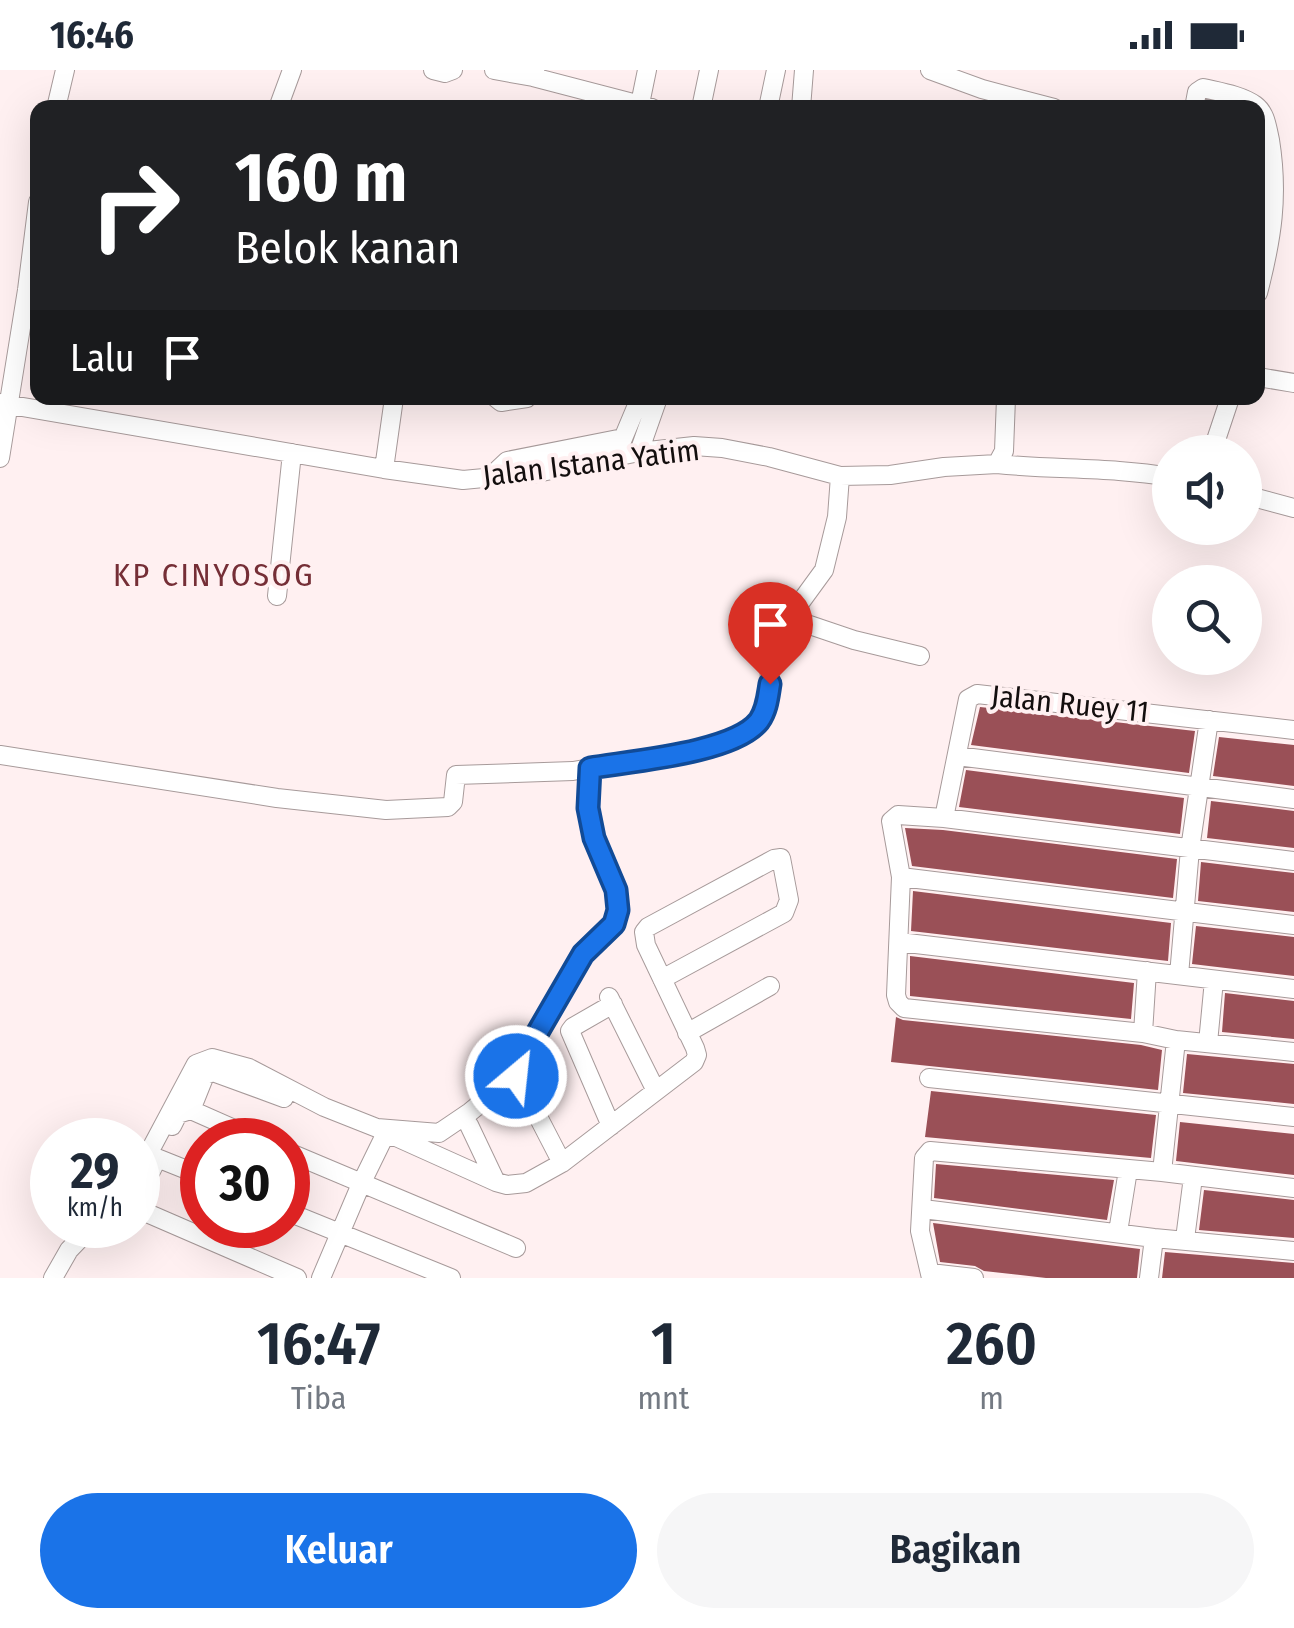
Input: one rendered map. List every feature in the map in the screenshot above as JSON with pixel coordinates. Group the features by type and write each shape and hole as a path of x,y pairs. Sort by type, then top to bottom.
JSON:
{"street":[{"path":"58,100 65,70"},
{"path":"281,100 292,70"},
{"path":"433,70 453,70"},
{"path":"494,70 534,74 595,97"},
{"path":"589,70 595,97"},
{"path":"646,100 647,70"},
{"path":"702,100 710,70"},
{"path":"770,100 776,70"},
{"path":"802,100 804,70"},
{"path":"930,70 1024,100"},
{"path":"1195,100 1196,92 1203,88 1243,100"},
{"path":"1265,118 1285,182 1265,264"},
{"path":"0,458 30,251"},
{"path":"1265,378 1294,383"},
{"name":"Jalan Istana Yatim","path":"5,404 463,480 537,473 639,452 694,446 722,448 840,476 997,464 1152,474"},
{"path":"384,469 393,405"},
{"path":"615,457 637,405"},
{"path":"639,452 656,405"},
{"path":"997,464 1004,451 1006,405"},
{"path":"1218,435 1228,405"},
{"path":"490,477 507,461 623,438"},
{"path":"277,596 292,453"},
{"path":"0,755 278,798 386,810 451,806 454,777 458,775 590,768 732,741 759,722 767,704 774,638 824,570 834,538 840,476"},
{"path":"1262,500 1294,508"},
{"path":"788,618 920,656"},
{"name":"Jalan Ruey 11","path":"944,818 968,699 976,694 1294,730"},
{"path":"1180,974 1190,849 1209,720"},
{"path":"957,756 1294,799"},
{"path":"160,1132 196,1064 212,1058 249,1068 324,1108 377,1128 439,1134 517,1077 583,954 614,924 618,910 616,890 594,838 588,808 590,768"},
{"path":"1294,861 944,818 898,815 891,820 901,877 896,995 904,1008 1294,1052"},
{"path":"190,1110 205,1076 216,1071 384,1137 396,1137 496,1182 526,1183 562,1164 694,1062 696,1055 644,939 644,932 782,858 789,900 784,913 662,979"},
{"path":"901,877 1294,925"},
{"path":"899,942 1294,989"},
{"path":"1143,1033 1148,971"},
{"path":"1208,1043 1214,980"},
{"path":"687,1033 770,986"},
{"path":"611,1126 570,1031 573,1027 611,1001 656,1091"},
{"path":"1162,1172 1176,1040"},
{"path":"517,1077 562,1164"},
{"path":"929,1078 1294,1117"},
{"path":"160,1154 178,1114 190,1110 208,1118"},
{"path":"469,1124 496,1182"},
{"path":"321,1278 384,1137"},
{"path":"974,1278 930,1276 920,1232 924,1158 930,1151 1294,1188"},
{"path":"310,1162 516,1248"},
{"path":"1118,1232 1128,1170"},
{"path":"1185,1239 1194,1178"},
{"path":"923,1209 1294,1251"},
{"path":"160,1219 297,1278"},
{"path":"310,1221 450,1278"},
{"path":"1149,1278 1154,1238"},
{"path":"53,1278 70,1248"}],"building":[{"path":"980,707 1195,731 1189,773 971,745"},
{"path":"1219,737 1294,745 1294,786 1213,776"},
{"path":"966,770 1184,798 1180,834 959,807"},
{"path":"1211,801 1294,811 1294,848 1207,838"},
{"path":"905,828 1177,859 1173,898 912,866"},
{"path":"1201,862 1294,873 1294,912 1198,901"},
{"path":"913,891 1171,923 1168,961 911,931"},
{"path":"1196,926 1294,937 1294,976 1192,964"},
{"path":"910,956 1134,983 1131,1019 910,996"},
{"path":"1225,993 1294,1001 1294,1039 1222,1032"},
{"path":"896,1017 1162,1050 1158,1090 891,1062"},
{"path":"1187,1054 1294,1064 1294,1104 1183,1093"},
{"path":"931,1091 1156,1115 1151,1158 925,1137"},
{"path":"1180,1122 1294,1134 1294,1175 1176,1161"},
{"path":"936,1164 1114,1180 1107,1220 934,1198"},
{"path":"1204,1190 1294,1200 1294,1238 1199,1230"},
{"path":"933,1223 1140,1249 1137,1278 1046,1278 940,1262"},
{"path":"1165,1252 1294,1263 1294,1278 1162,1278"}],"district":[{"name":"KP CINYOSOG","path":"214,575"}],"route":[{"path":"516,1076 583,954 614,924 618,910 616,890 594,838 588,808 590,768 732,741 759,722 770,684"}]}
